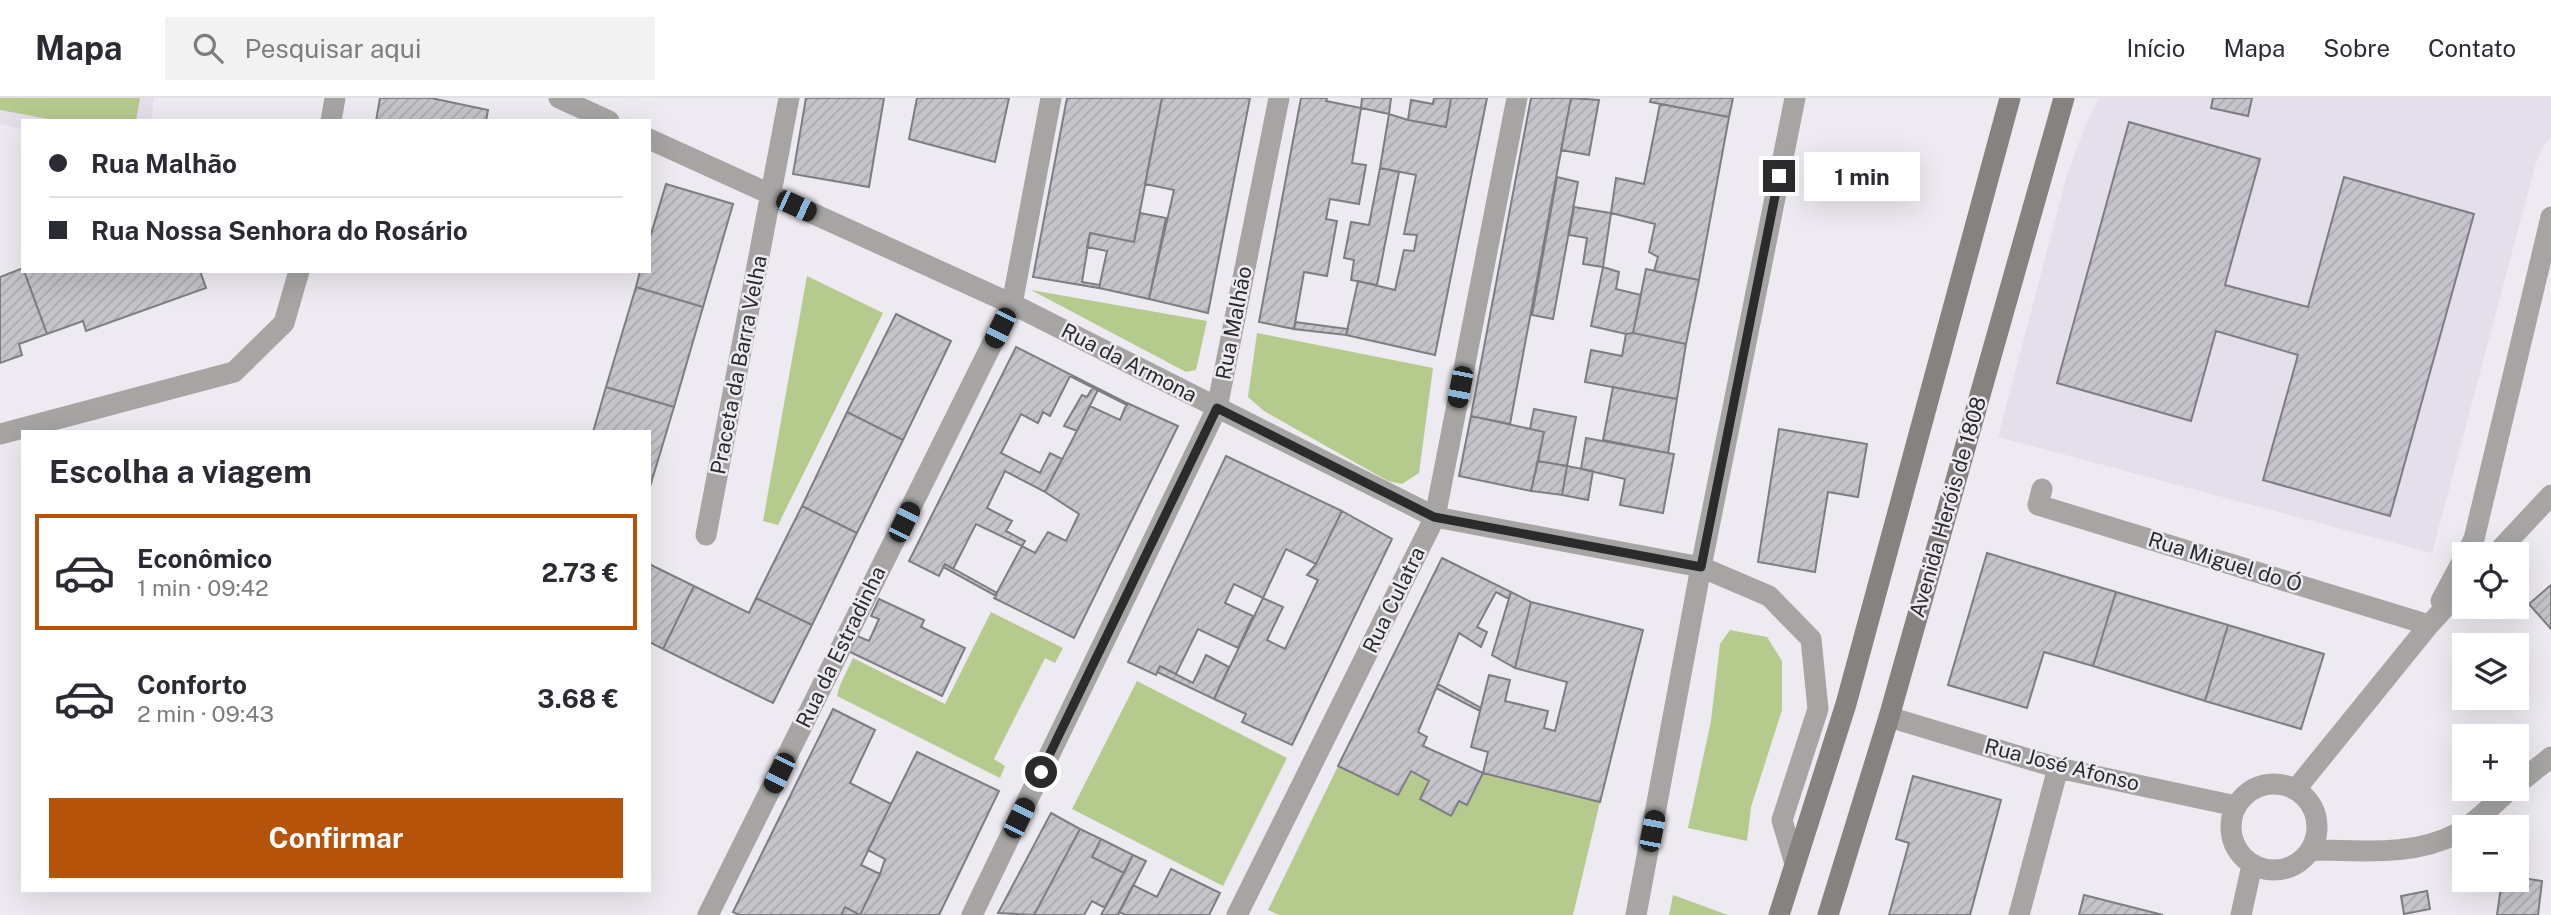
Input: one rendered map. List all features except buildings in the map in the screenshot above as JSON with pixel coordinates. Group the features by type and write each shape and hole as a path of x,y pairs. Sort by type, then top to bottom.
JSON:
{"main road":[{"path":"1779,915 1850,691 2010,98"},
{"name":"Avenida Heróis de 1808","path":"1828,915 1889,717 2064,98"}],"street":[{"path":"331,119 335,98"},
{"path":"559,98 605,119"},
{"name":"Praceta da Barra Velha","path":"706,535 789,98"},
{"name":"Rua da Estradinha","path":"708,915 1012,304 1051,98"},
{"name":"Rua Malhão","path":"972,915 1217,408 1279,98"},
{"name":"Rua Culatra","path":"1237,915 1434,517 1517,98"},
{"path":"1636,915 1701,567 1795,98"},
{"name":"Rua da Armona","path":"651,140 1012,304 1434,517 1701,567 1769,596 1811,639 1818,709 1783,820 1795,864"},
{"path":"2472,542 2551,217"},
{"path":"0,434 234,372 284,323 298,273"},
{"name":"Rua Miguel do Ó","path":"2042,489 2038,505 2428,625"},
{"path":"2507,542 2551,495"},
{"path":"2428,625 2452,580"},
{"path":"2296,789 2428,625 2452,600"},
{"name":"Rua José Afonso","path":"1889,717 2058,768 2236,806"},
{"path":"2529,775 2551,757"},
{"path":"2019,915 2058,768"},
{"path":"2274,783 2296,789 2313,806 2319,827 2312,849 2296,866 2275,871 2252,865 2236,849 2230,827 2236,806 2252,789 2274,783"},
{"path":"2312,849 2385,851 2422,847 2457,833 2496,801"},
{"path":"2241,915 2252,865"}],"shaded area":[{"path":"0,98 154,98 151,119 21,119 21,129 0,124"},
{"path":"2099,98 2551,98 2551,137 2542,148 2535,166 2432,553 1998,437 2067,175"}],"green space":[{"path":"0,98 140,98 136,119 48,119 0,110"},
{"path":"807,276 883,313 778,525 763,521"},
{"path":"1031,290 1207,321 1196,370 1186,372"},
{"path":"1257,333 1433,368 1419,473 1402,484 1388,481 1264,411 1248,397"},
{"path":"991,612 1063,648 1055,663 1045,658 994,759 1005,766 1000,778 837,696 853,658 945,704"},
{"path":"1730,630 1767,637 1782,661 1782,710 1751,807 1747,841 1688,828 1711,721 1720,644"},
{"path":"1137,681 1287,758 1223,886 1072,809"},
{"path":"1338,766 1398,795 1411,771 1429,781 1420,799 1450,816 1459,801 1467,805 1483,773 1600,802 1573,915 1279,915 1268,910"},
{"path":"1673,895 1728,915 1669,915"}],"route":[{"path":"1041,772 1217,408 1434,517 1701,567 1779,176"}]}
